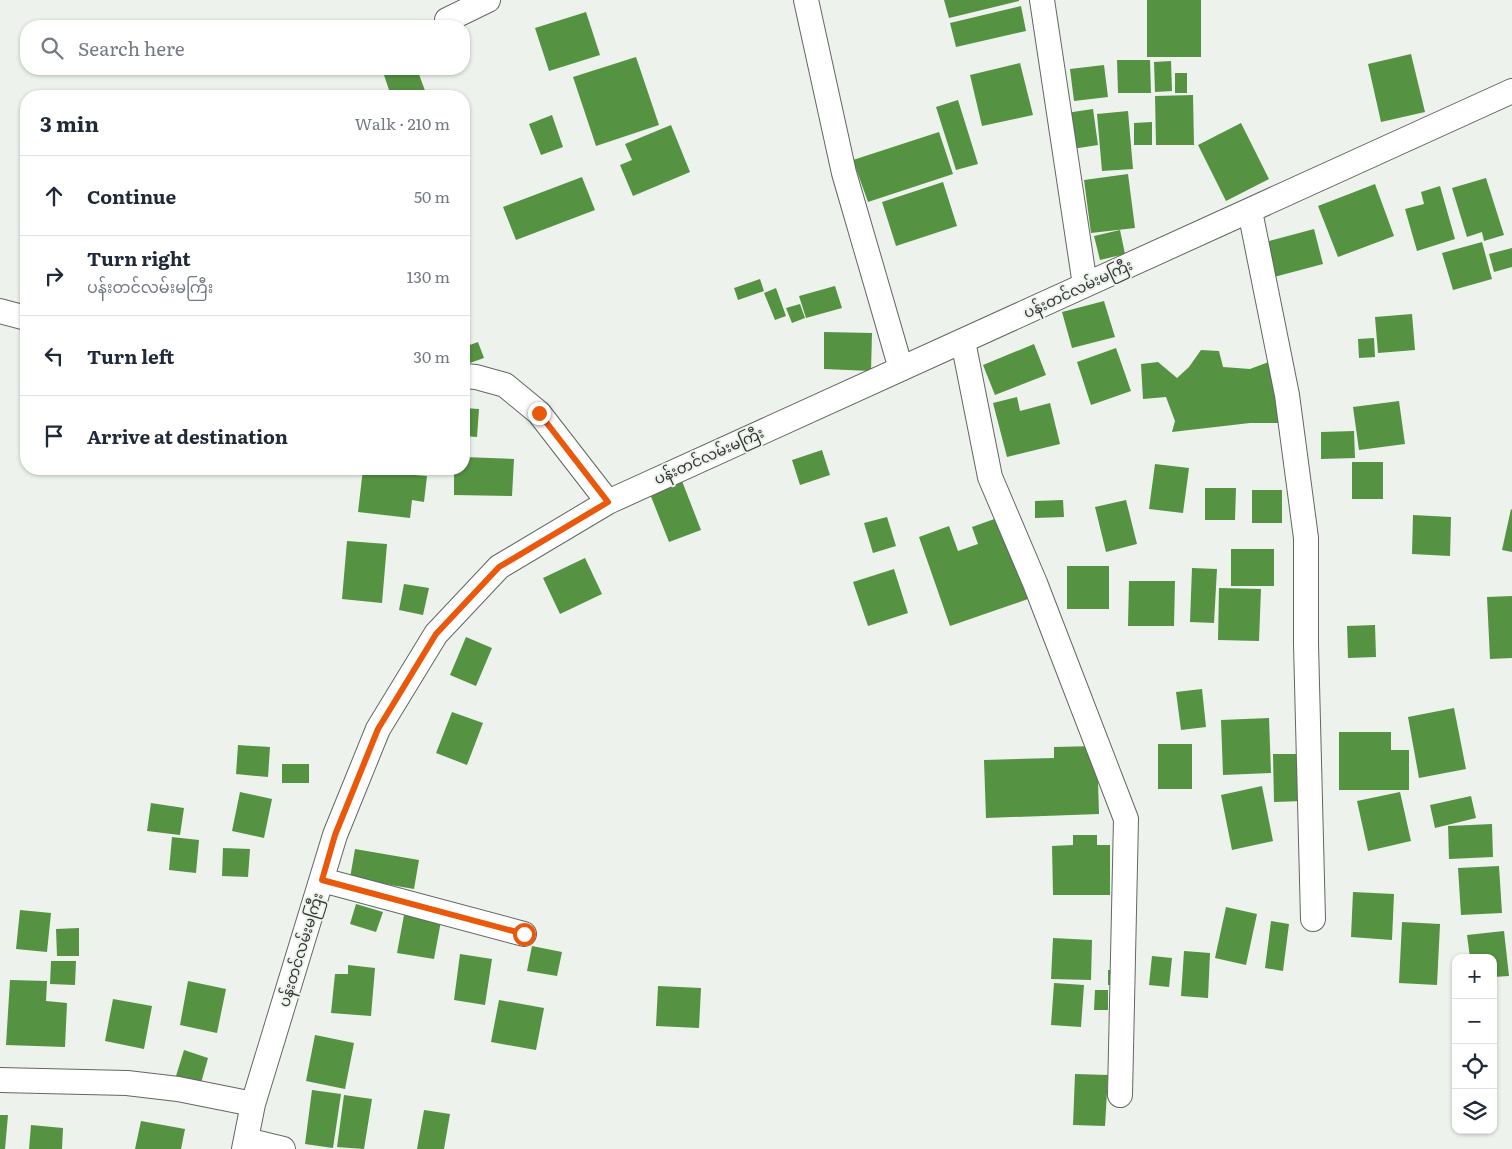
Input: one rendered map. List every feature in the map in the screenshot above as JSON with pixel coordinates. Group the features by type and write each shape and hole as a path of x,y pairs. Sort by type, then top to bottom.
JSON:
{"street":[{"path":"448,20 488,0"},
{"path":"806,0 844,173 901,369"},
{"path":"1042,0 1085,285"},
{"name":"ပန်းတင်လမ်းမကြီး","path":"245,1144 253,1104 335,835 378,729 436,634 499,567 608,502 1512,91"},
{"path":"1250,211 1287,395 1306,538 1306,644 1313,919"},
{"path":"0,311 20,316"},
{"path":"963,341 990,477 1034,583 1126,819 1120,1095"},
{"path":"470,376 505,385 539,413 608,502"},
{"path":"322,880 524,934"},
{"path":"0,1080 127,1082 178,1088 253,1104"},
{"path":"245,1144 283,1149"}],"building":[{"path":"944,0 1019,0 1019,1 949,18"},
{"path":"1147,0 1201,0 1201,57 1147,57"},
{"path":"1021,6 1026,31 956,47 950,23"},
{"path":"586,12 600,55 549,71 535,28"},
{"path":"1411,54 1425,112 1381,122 1368,64"},
{"path":"636,57 659,125 596,146 573,77"},
{"path":"1117,60 1150,60 1151,93 1118,93"},
{"path":"1171,61 1172,91 1155,92 1154,62"},
{"path":"1020,63 1033,115 982,126 970,75"},
{"path":"1104,65 1108,97 1074,101 1070,69"},
{"path":"1175,73 1187,73 1187,93 1175,93"},
{"path":"384,75 419,75 425,90 389,90"},
{"path":"1193,95 1194,145 1156,145 1155,96"},
{"path":"958,100 978,164 956,170 936,107"},
{"path":"1093,109 1098,145 1072,149 1066,113"},
{"path":"1128,111 1133,169 1102,171 1097,114"},
{"path":"552,115 563,147 541,155 529,124"},
{"path":"1152,122 1152,145 1134,145 1134,123"},
{"path":"1241,123 1269,179 1226,201 1198,145"},
{"path":"671,125 690,172 633,196 620,165 632,160 625,144"},
{"path":"939,132 953,174 868,202 853,160"},
{"path":"1128,174 1135,228 1091,233 1084,180"},
{"path":"582,177 595,210 516,240 503,207"},
{"path":"1486,178 1504,235 1484,241 1482,232 1467,237 1452,188"},
{"path":"943,182 957,226 896,246 882,202"},
{"path":"1375,184 1394,236 1338,257 1318,206"},
{"path":"1440,186 1455,239 1417,251 1405,209 1424,204 1421,192"},
{"path":"1314,229 1323,264 1274,277 1265,242"},
{"path":"1120,230 1125,254 1100,260 1094,236"},
{"path":"1482,242 1492,279 1453,290 1442,253"},
{"path":"1512,248 1512,267 1494,272 1489,254"},
{"path":"760,279 764,291 738,300 734,288"},
{"path":"835,286 842,308 806,318 799,296"},
{"path":"776,288 786,316 775,320 764,293"},
{"path":"1104,301 1115,337 1072,348 1062,312"},
{"path":"800,304 805,318 792,323 786,308"},
{"path":"1412,314 1415,350 1378,353 1375,317"},
{"path":"824,332 872,333 871,371 824,369"},
{"path":"1374,338 1375,357 1359,358 1358,339"},
{"path":"478,342 484,358 470,363 470,345"},
{"path":"1034,344 1046,375 995,395 983,365"},
{"path":"1116,348 1131,391 1091,405 1077,362"},
{"path":"1201,350 1219,351 1223,367 1250,369 1274,360 1279,423 1250,423 1172,432 1175,421 1166,397 1143,399 1141,364 1158,362 1177,378 1189,367"},
{"path":"1017,397 1020,411 1050,403 1060,444 1007,457 993,403"},
{"path":"1399,401 1405,444 1359,450 1353,407"},
{"path":"470,408 479,409 477,437 470,436"},
{"path":"1354,431 1355,458 1321,459 1321,432"},
{"path":"822,450 830,475 800,485 792,460"},
{"path":"470,457 514,459 512,496 454,495 454,475 470,475"},
{"path":"1352,462 1383,462 1383,499 1352,499"},
{"path":"1155,464 1189,468 1183,513 1149,509"},
{"path":"362,475 427,476 424,502 412,500 410,518 358,512"},
{"path":"682,481 701,530 669,542 650,494"},
{"path":"1205,488 1236,488 1235,520 1205,520"},
{"path":"1252,490 1282,490 1282,523 1252,523"},
{"path":"1063,500 1064,517 1035,518 1035,501"},
{"path":"1126,500 1137,544 1106,552 1095,507"},
{"path":"1512,510 1512,552 1502,550"},
{"path":"1413,515 1451,517 1450,556 1412,554"},
{"path":"887,517 896,546 873,553 864,523"},
{"path":"1000,517 1028,599 950,626 919,537 949,526 958,551 978,544 972,527"},
{"path":"347,541 387,544 382,603 342,599"},
{"path":"1231,549 1274,549 1274,586 1231,586"},
{"path":"585,558 602,594 560,614 543,578"},
{"path":"1067,566 1109,566 1109,609 1067,609"},
{"path":"1192,568 1217,569 1214,623 1190,622"},
{"path":"894,569 908,613 868,626 853,582"},
{"path":"1129,581 1175,581 1174,626 1128,626"},
{"path":"404,584 429,588 423,615 399,610"},
{"path":"1219,588 1261,589 1259,641 1218,640"},
{"path":"1512,596 1512,658 1490,659 1487,597"},
{"path":"1375,625 1376,657 1348,658 1347,626"},
{"path":"466,637 492,648 476,686 450,675"},
{"path":"1202,689 1206,727 1181,730 1176,692"},
{"path":"1454,708 1466,769 1419,778 1408,717"},
{"path":"452,712 483,723 467,765 436,753"},
{"path":"1269,718 1271,773 1223,775 1221,720"},
{"path":"1339,732 1391,732 1391,750 1409,750 1409,790 1339,790"},
{"path":"1158,744 1192,744 1192,789 1158,789"},
{"path":"238,745 270,747 268,777 236,774"},
{"path":"1097,746 1099,814 986,818 984,760 1054,758 1054,747"},
{"path":"1273,754 1304,754 1304,801 1274,802"},
{"path":"282,764 309,764 309,783 282,783"},
{"path":"1262,786 1273,841 1232,850 1221,795"},
{"path":"240,792 272,799 264,838 232,831"},
{"path":"1400,792 1411,841 1368,851 1357,801"},
{"path":"1471,796 1476,818 1435,828 1430,805"},
{"path":"151,803 184,808 180,835 147,831"},
{"path":"1492,824 1493,857 1449,859 1448,826"},
{"path":"1073,835 1097,835 1097,845 1110,845 1110,895 1053,895 1052,846 1073,845"},
{"path":"172,837 199,840 196,873 169,870"},
{"path":"223,848 250,849 248,877 222,876"},
{"path":"355,849 419,860 414,889 350,878"},
{"path":"1499,866 1502,913 1461,915 1458,868"},
{"path":"1353,892 1394,894 1392,940 1351,937"},
{"path":"356,904 383,912 376,932 350,924"},
{"path":"1226,907 1257,914 1246,965 1215,958"},
{"path":"20,910 51,913 47,952 16,949"},
{"path":"404,915 441,921 434,959 397,953"},
{"path":"1271,921 1289,924 1283,971 1265,968"},
{"path":"1402,922 1440,924 1437,985 1399,983"},
{"path":"79,928 79,956 57,956 56,929"},
{"path":"1504,931 1509,976 1497,977 1497,954 1469,954 1467,935"},
{"path":"1053,938 1092,940 1091,980 1051,979"},
{"path":"532,946 562,952 557,976 527,971"},
{"path":"1184,951 1210,953 1208,998 1181,996"},
{"path":"460,954 492,959 485,1005 454,1000"},
{"path":"1152,956 1172,958 1169,987 1149,985"},
{"path":"51,961 76,961 75,985 50,984"},
{"path":"348,965 375,968 371,1016 331,1013 335,974 348,974"},
{"path":"1108,970 1120,970 1120,985 1108,985"},
{"path":"10,980 47,981 46,1001 67,1003 65,1047 6,1045"},
{"path":"188,981 226,989 217,1033 180,1025"},
{"path":"1054,983 1084,985 1081,1027 1051,1025"},
{"path":"658,986 701,988 699,1028 656,1026"},
{"path":"1095,990 1108,990 1108,1010 1094,1010"},
{"path":"113,999 152,1006 144,1049 105,1041"},
{"path":"499,1000 544,1008 536,1050 491,1042"},
{"path":"315,1035 354,1043 345,1089 306,1081"},
{"path":"184,1050 208,1058 201,1083 176,1076"},
{"path":"1075,1074 1108,1075 1105,1126 1073,1125"},
{"path":"312,1090 341,1094 333,1148 305,1144"},
{"path":"344,1095 372,1099 364,1149 337,1147"},
{"path":"424,1110 450,1114 444,1149 417,1149"},
{"path":"0,1115 8,1115 5,1149 0,1149"},
{"path":"141,1121 185,1129 181,1149 135,1149"},
{"path":"31,1125 63,1128 62,1149 29,1149"}],"route":[{"path":"524,934 322,880 335,835 378,729 436,634 499,567 608,502 539,413"}]}
